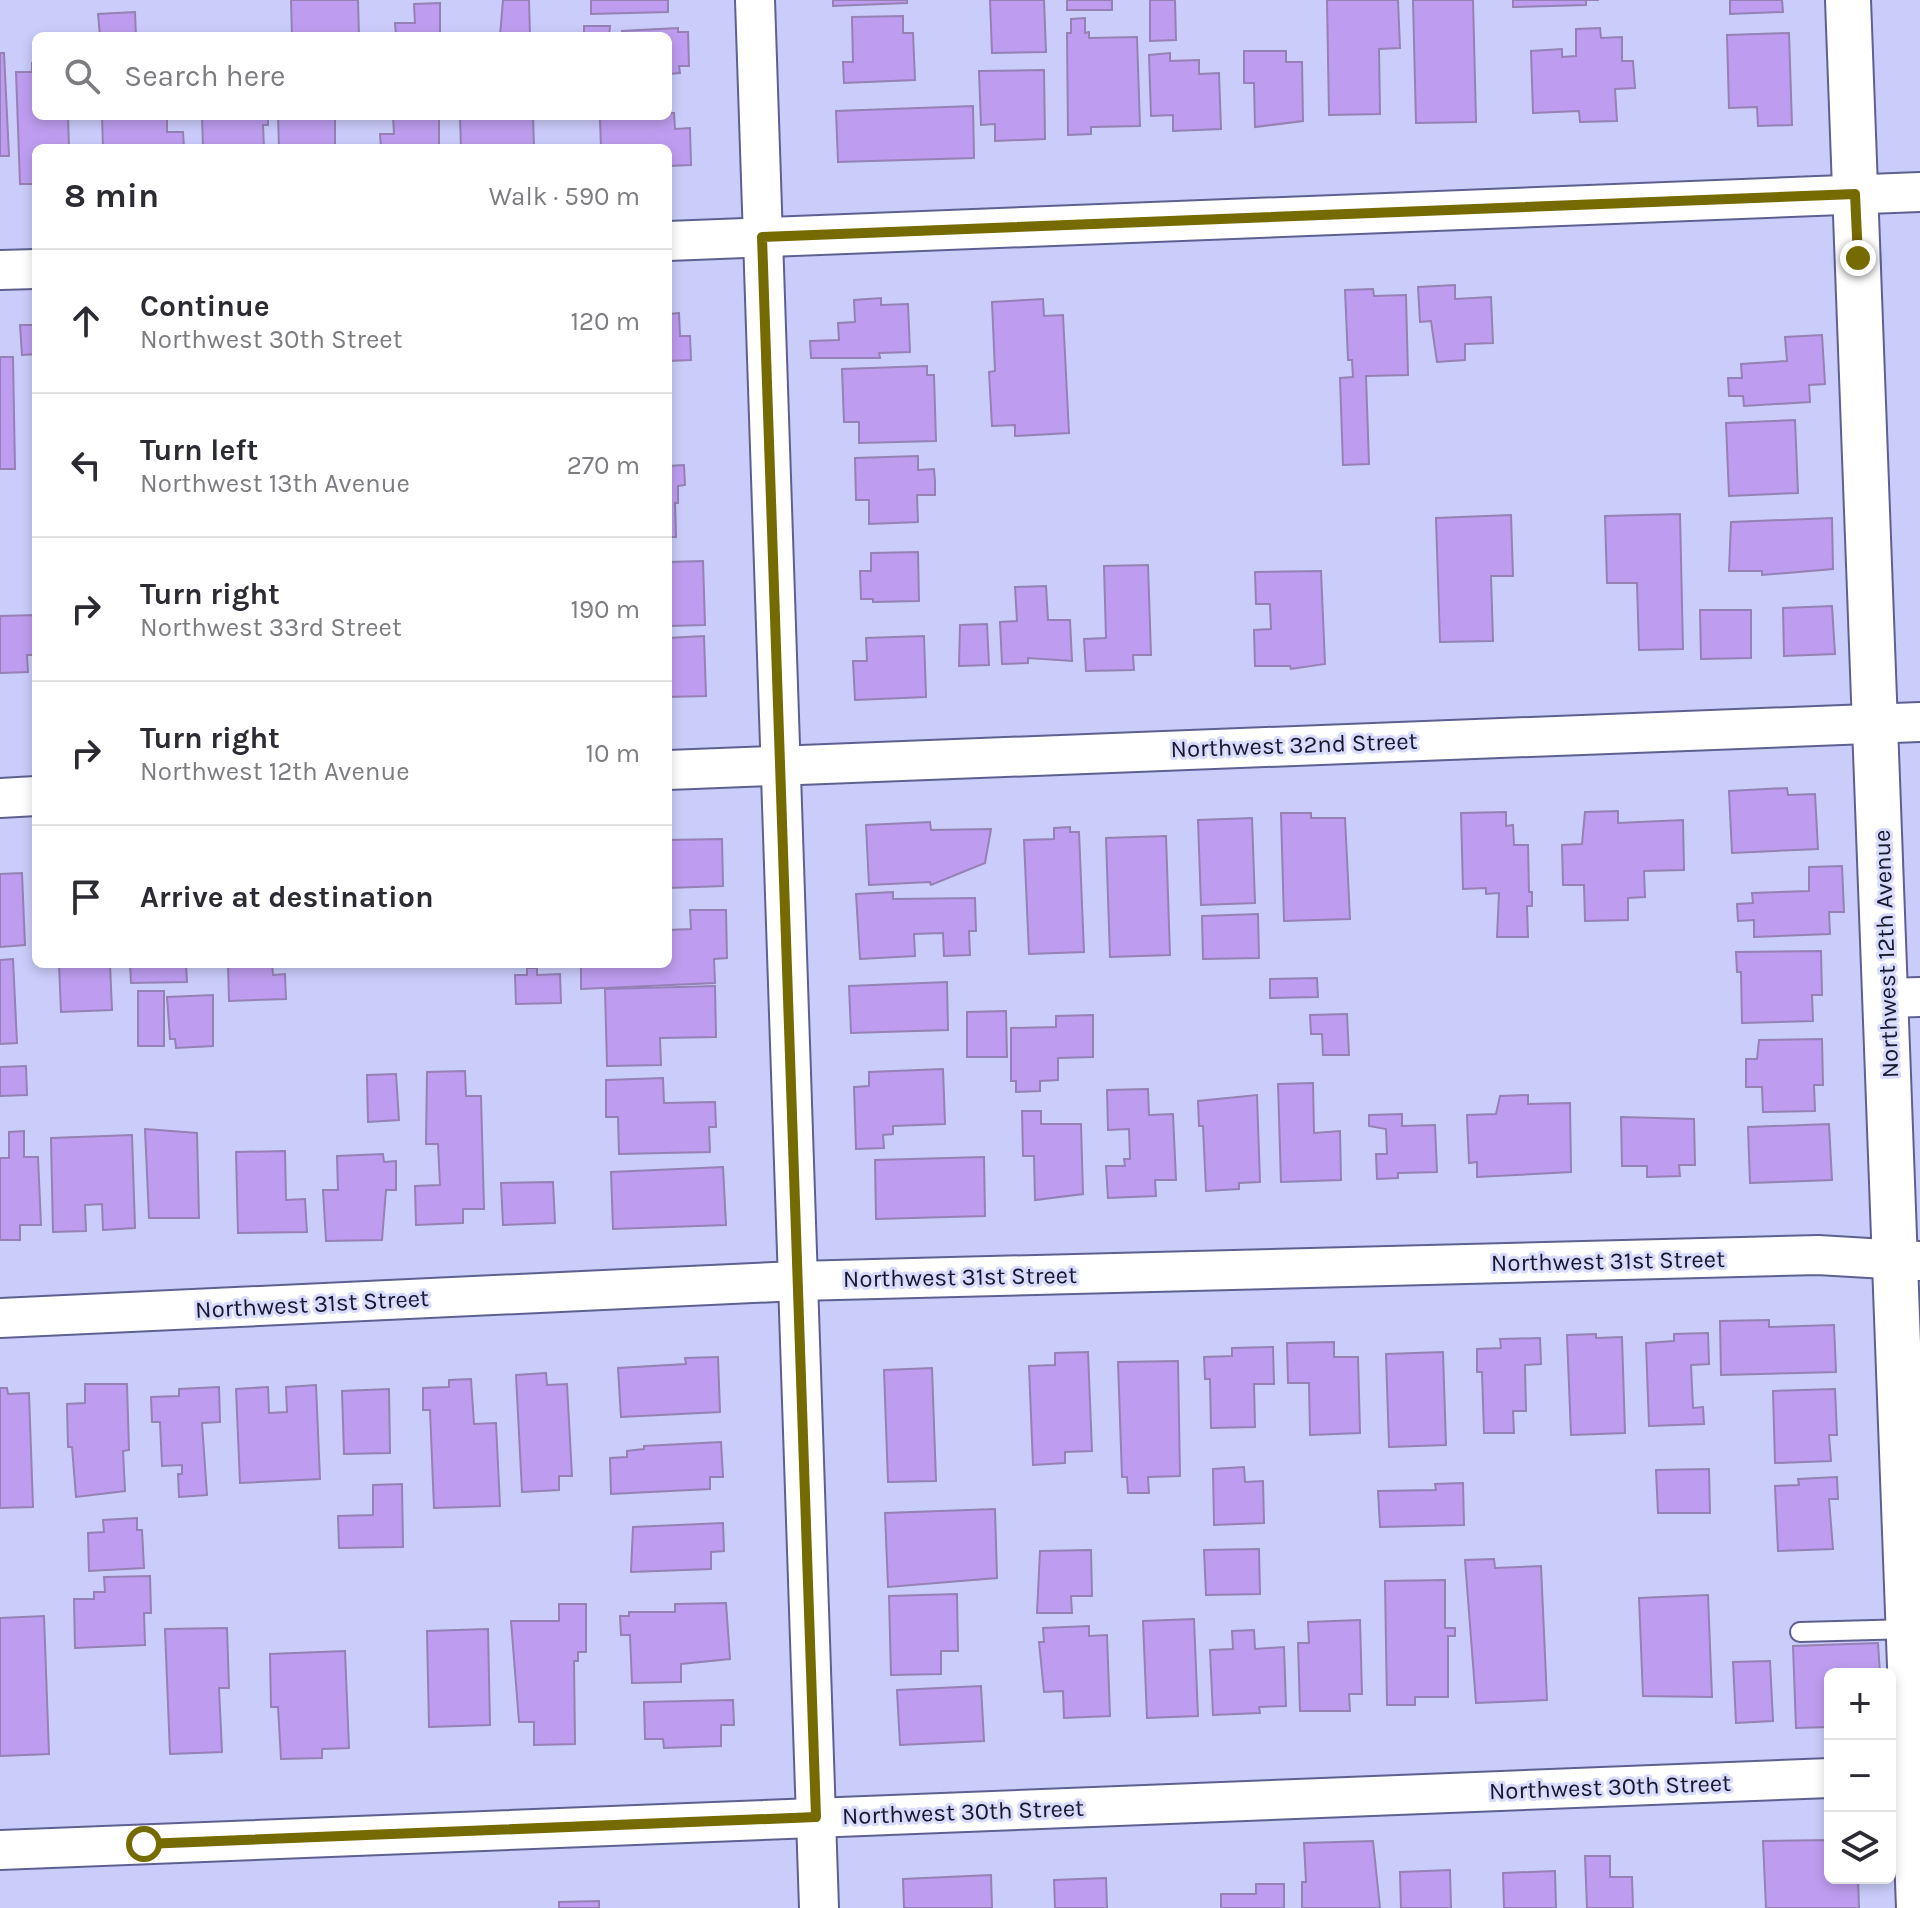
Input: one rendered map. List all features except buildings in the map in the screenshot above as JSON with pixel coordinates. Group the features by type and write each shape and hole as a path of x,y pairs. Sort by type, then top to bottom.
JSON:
{"main road":[{"name":"Northwest 12th Avenue","path":"1848,0 1877,723 1904,997 1910,1629 1908,1768 1919,1908"}],"street":[{"path":"755,0 819,1908"},
{"path":"672,241 1920,192"},
{"path":"0,270 32,269"},
{"name":"Northwest 32nd Street","path":"672,770 1920,722"},
{"path":"0,798 32,796"},
{"name":"Northwest 31st Street","path":"0,1318 797,1281 1818,1255 1908,1260"},
{"name":"Northwest 30th Street","path":"0,1850 1824,1778"}],"lane":[{"path":"1800,1632 1910,1629"}],"route":[{"path":"144,1844 816,1817 762,237 1855,194 1858,258"}]}
